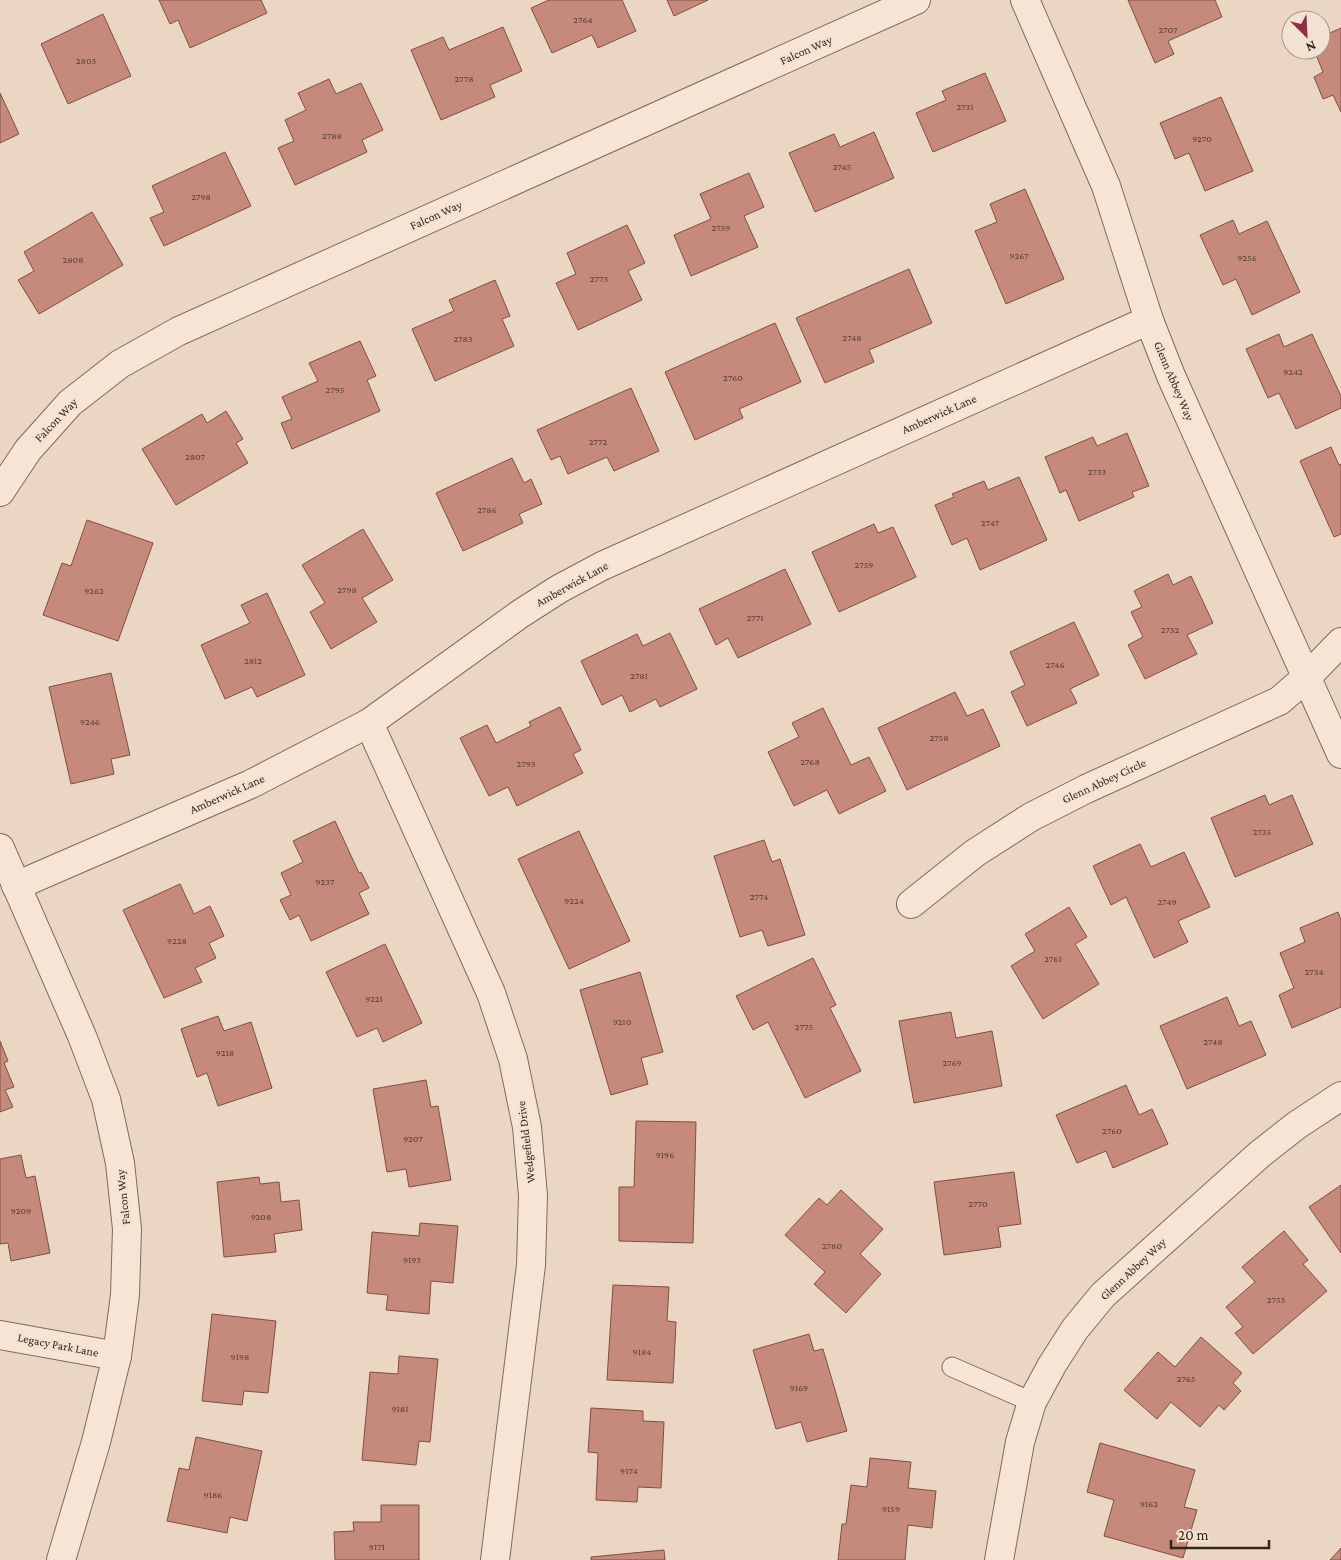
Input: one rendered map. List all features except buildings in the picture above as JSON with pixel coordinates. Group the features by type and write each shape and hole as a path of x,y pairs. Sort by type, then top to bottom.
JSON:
{"street":[{"name":"Falcon Way","path":"0,492 28,450 70,403 120,364 179,331 916,0"},
{"name":"Glenn Abbey Way","path":"1025,0 1106,186 1149,320 1171,376 1341,754"},
{"name":"Amberwick Lane","path":"16,886 251,784 369,723 520,614 559,589 602,566 1149,320"},
{"name":"Glenn Abbey Circle","path":"911,904 975,853 1032,816 1279,700 1307,677 1341,642"},
{"name":"Wedgefield Drive","path":"369,723 491,993 513,1059 527,1127 532,1196 531,1265 495,1560"},
{"name":"Falcon Way","path":"0,848 82,1036 106,1099 120,1164 126,1238 126,1295 117,1356 96,1442 61,1560"},
{"name":"Glenn Abbey Way","path":"999,1560 1020,1442 1032,1402 1052,1364 1076,1329 1104,1295 1260,1154 1297,1125 1341,1096"},
{"name":"Legacy Park Lane","path":"0,1335 117,1356"}],"lane":[{"path":"952,1366 1032,1402"}]}
